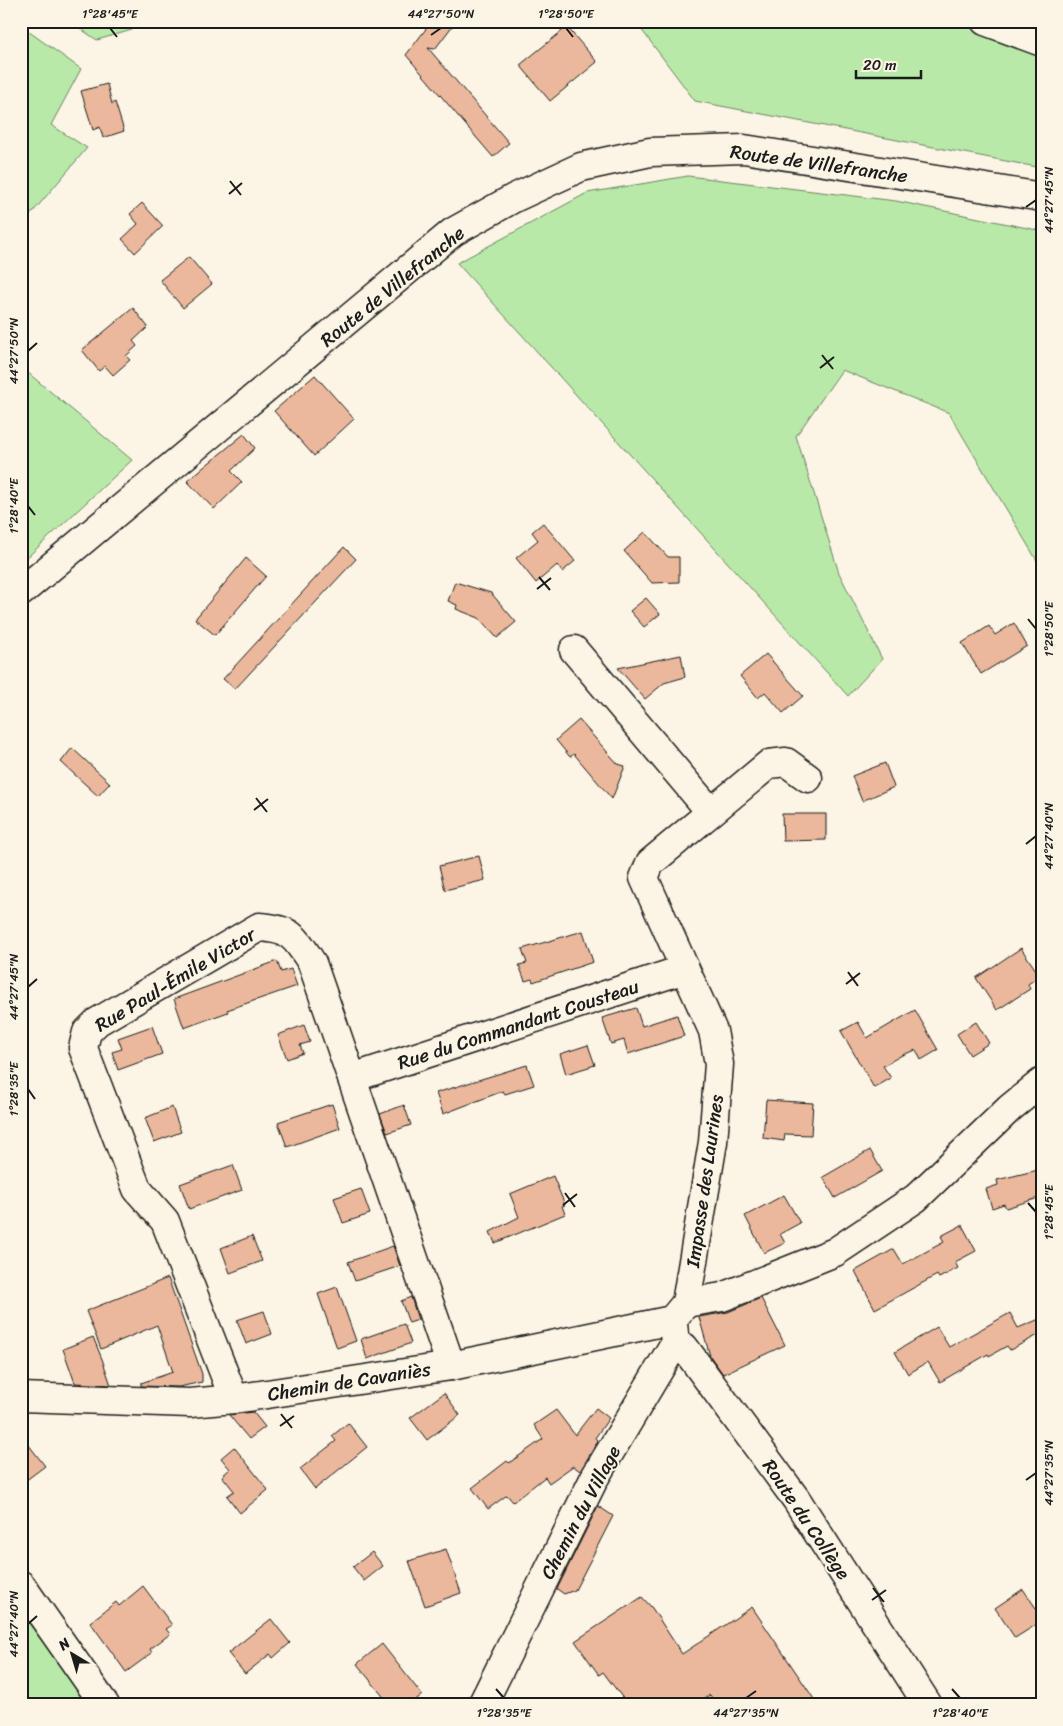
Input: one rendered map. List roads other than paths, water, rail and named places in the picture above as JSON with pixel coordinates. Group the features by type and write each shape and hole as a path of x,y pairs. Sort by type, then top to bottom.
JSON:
{"street":[{"path":"985,21 1042,42"},
{"name":"Route de Villefranche","path":"21,592 453,232 514,198 581,167 650,152 744,149 1042,197"},
{"path":"574,650 710,811"},
{"name":"Impasse des Laurines","path":"678,1322 713,1142 719,1064 713,1031 644,878 650,863 710,811 769,764 786,762 808,778"},
{"name":"Rue Paul-Émile Victor","path":"234,1399 165,1221 137,1189 83,1048 87,1032 98,1022 259,927 280,928 297,940 312,964 451,1366"},
{"name":"Rue du Commandant Cousteau","path":"352,1078 685,970"},
{"name":"Chemin de Cavaniès","path":"21,1397 190,1403 234,1399 451,1366 678,1322 722,1297 835,1252 916,1198 1010,1108 1042,1082"},
{"name":"Chemin du Village","path":"482,1705 595,1477 678,1322"},
{"name":"Route du Collège","path":"678,1322 684,1347 796,1499 928,1705"},
{"path":"21,1585 105,1705"}]}
